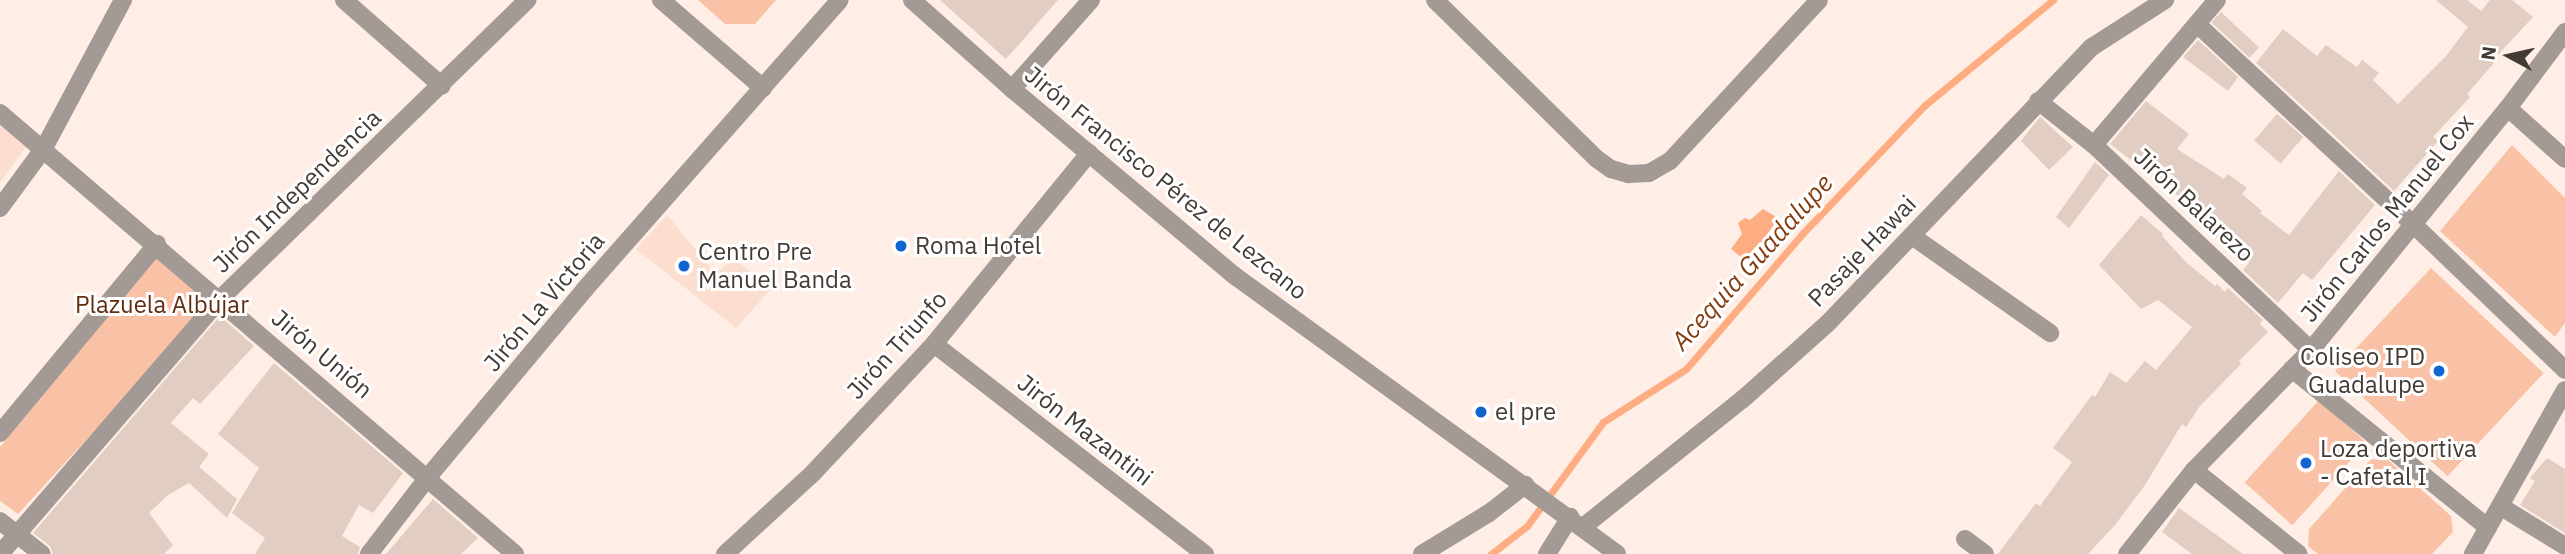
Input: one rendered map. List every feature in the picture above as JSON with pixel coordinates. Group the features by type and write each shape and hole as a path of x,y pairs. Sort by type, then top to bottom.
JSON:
{"street":[{"path":"0,208 44,148 123,0"},
{"path":"344,0 442,86"},
{"name":"Jirón Independencia","path":"0,554 220,299 442,86 527,0"},
{"path":"661,0 763,88"},
{"name":"Jirón La Victoria","path":"369,554 428,477 585,289 840,0"},
{"name":"Jirón Francisco Pérez de Lezcano","path":"912,0 1012,89 1235,276 1551,503 1617,554"},
{"path":"1012,89 1091,0"},
{"path":"1444,3 1597,159 1611,169 1629,174 1649,173 1670,161 1819,0"},
{"name":"Pasaje Hawai","path":"1577,522 1743,399 1828,323 2092,47 2165,0"},
{"path":"2094,145 2217,0"},
{"path":"2197,25 2414,225 2565,370"},
{"name":"Jirón Carlos Manuel Cox","path":"2127,554 2193,470 2311,350 2508,108 2565,32"},
{"name":"Jirón Balarezo","path":"2038,101 2094,145 2311,350"},
{"path":"2508,108 2565,159"},
{"name":"Jirón Unión","path":"0,113 157,244 515,554"},
{"name":"Jirón Triunfo","path":"725,554 813,473 934,344 1089,153"},
{"path":"1912,236 2050,332"},
{"path":"0,433 157,244"},
{"name":"Jirón Mazantini","path":"934,344 1205,554"},
{"path":"2292,369 2488,528"},
{"path":"2473,554 2565,390"},
{"path":"2193,470 2299,554"},
{"path":"1422,554 1530,488"},
{"path":"2500,506 2565,546"},
{"path":"0,521 42,554"},
{"path":"1548,554 1577,522"},
{"path":"1965,539 1985,554"}],"shaded area":[{"path":"0,125 27,145 0,183"},
{"path":"1763,209 1778,218 1749,263 1731,249 1742,234 1738,223 1745,218 1750,220"},
{"name":"Centro Pre Manuel Banda","path":"667,215 715,273 735,259 770,290 736,328 636,249"}],"green space":[{"path":"698,0 776,0 755,24 725,24"},
{"path":"2512,145 2565,198 2565,323 2555,337 2440,231"},
{"name":"Plazuela Albújar","path":"158,256 213,302 18,514 0,501 0,447"},
{"name":"Coliseo IPD Guadalupe","path":"2431,268 2544,373 2447,476 2335,371"},
{"name":"Loza deportiva - Cafetal I","path":"2319,400 2367,443 2292,525 2245,482"},
{"path":"2371,459 2388,460 2451,516 2453,532 2432,554 2318,554 2308,546 2309,529"}],"building":[{"path":"940,0 1058,0 1006,59"},
{"path":"2436,0 2467,0 2481,11 2490,0 2512,0 2533,17 2492,61 2494,63 2467,94 2470,97 2433,137 2438,141 2394,191 2256,63 2283,29 2317,56 2326,45 2357,67 2362,60 2379,73 2373,80 2398,104 2446,56 2468,27"},
{"path":"2221,12 2259,47 2249,58 2211,22"},
{"path":"2198,40 2238,77 2228,91 2183,57"},
{"path":"2146,101 2189,134 2177,149 2224,179 2228,174 2247,188 2242,194 2262,211 2260,213 2289,235 2339,171 2375,205 2312,280 2303,273 2278,303 2243,270 2249,263 2191,217 2197,210 2110,144"},
{"path":"2277,114 2303,137 2280,163 2254,140"},
{"path":"2040,117 2073,147 2049,170 2021,141"},
{"path":"2095,162 2109,175 2069,228 2056,217"},
{"path":"2141,215 2163,234 2186,262 2215,286 2217,284 2225,292 2228,288 2263,320 2260,324 2268,332 2200,406 2186,427 2182,424 2145,485 2115,525 2088,554 1998,554 2036,503 2040,506 2072,462 2053,448 2092,395 2095,397 2110,372 2126,383 2145,361 2156,370 2192,327 2158,300 2141,309 2099,265"},
{"path":"220,316 254,346 200,404 193,398 171,423 209,454 199,467 237,499 227,518 189,483 168,495 149,513 173,545 164,554 53,554 50,546 33,533"},
{"path":"274,363 403,473 373,513 359,505 342,536 360,547 358,554 255,554 265,538 232,513 259,468 218,434"},
{"path":"2547,458 2565,469 2565,533 2520,505 2535,481 2530,478"},
{"path":"433,499 478,538 461,554 386,554"},
{"path":"2179,508 2243,554 2192,554 2162,532"}],"waterway":[{"name":"Acequia Guadalupe","path":"1491,554 1527,526 1603,422 1686,369 1802,234 1925,105 2053,0"}],"place":[{"name":"Roma Hotel","path":"901,246"},
{"name":"Centro Pre Manuel Banda","path":"684,266"},
{"name":"Coliseo IPD Guadalupe","path":"2439,371"},
{"name":"el pre","path":"1481,412"},
{"name":"Loza deportiva - Cafetal I","path":"2306,463"}]}
